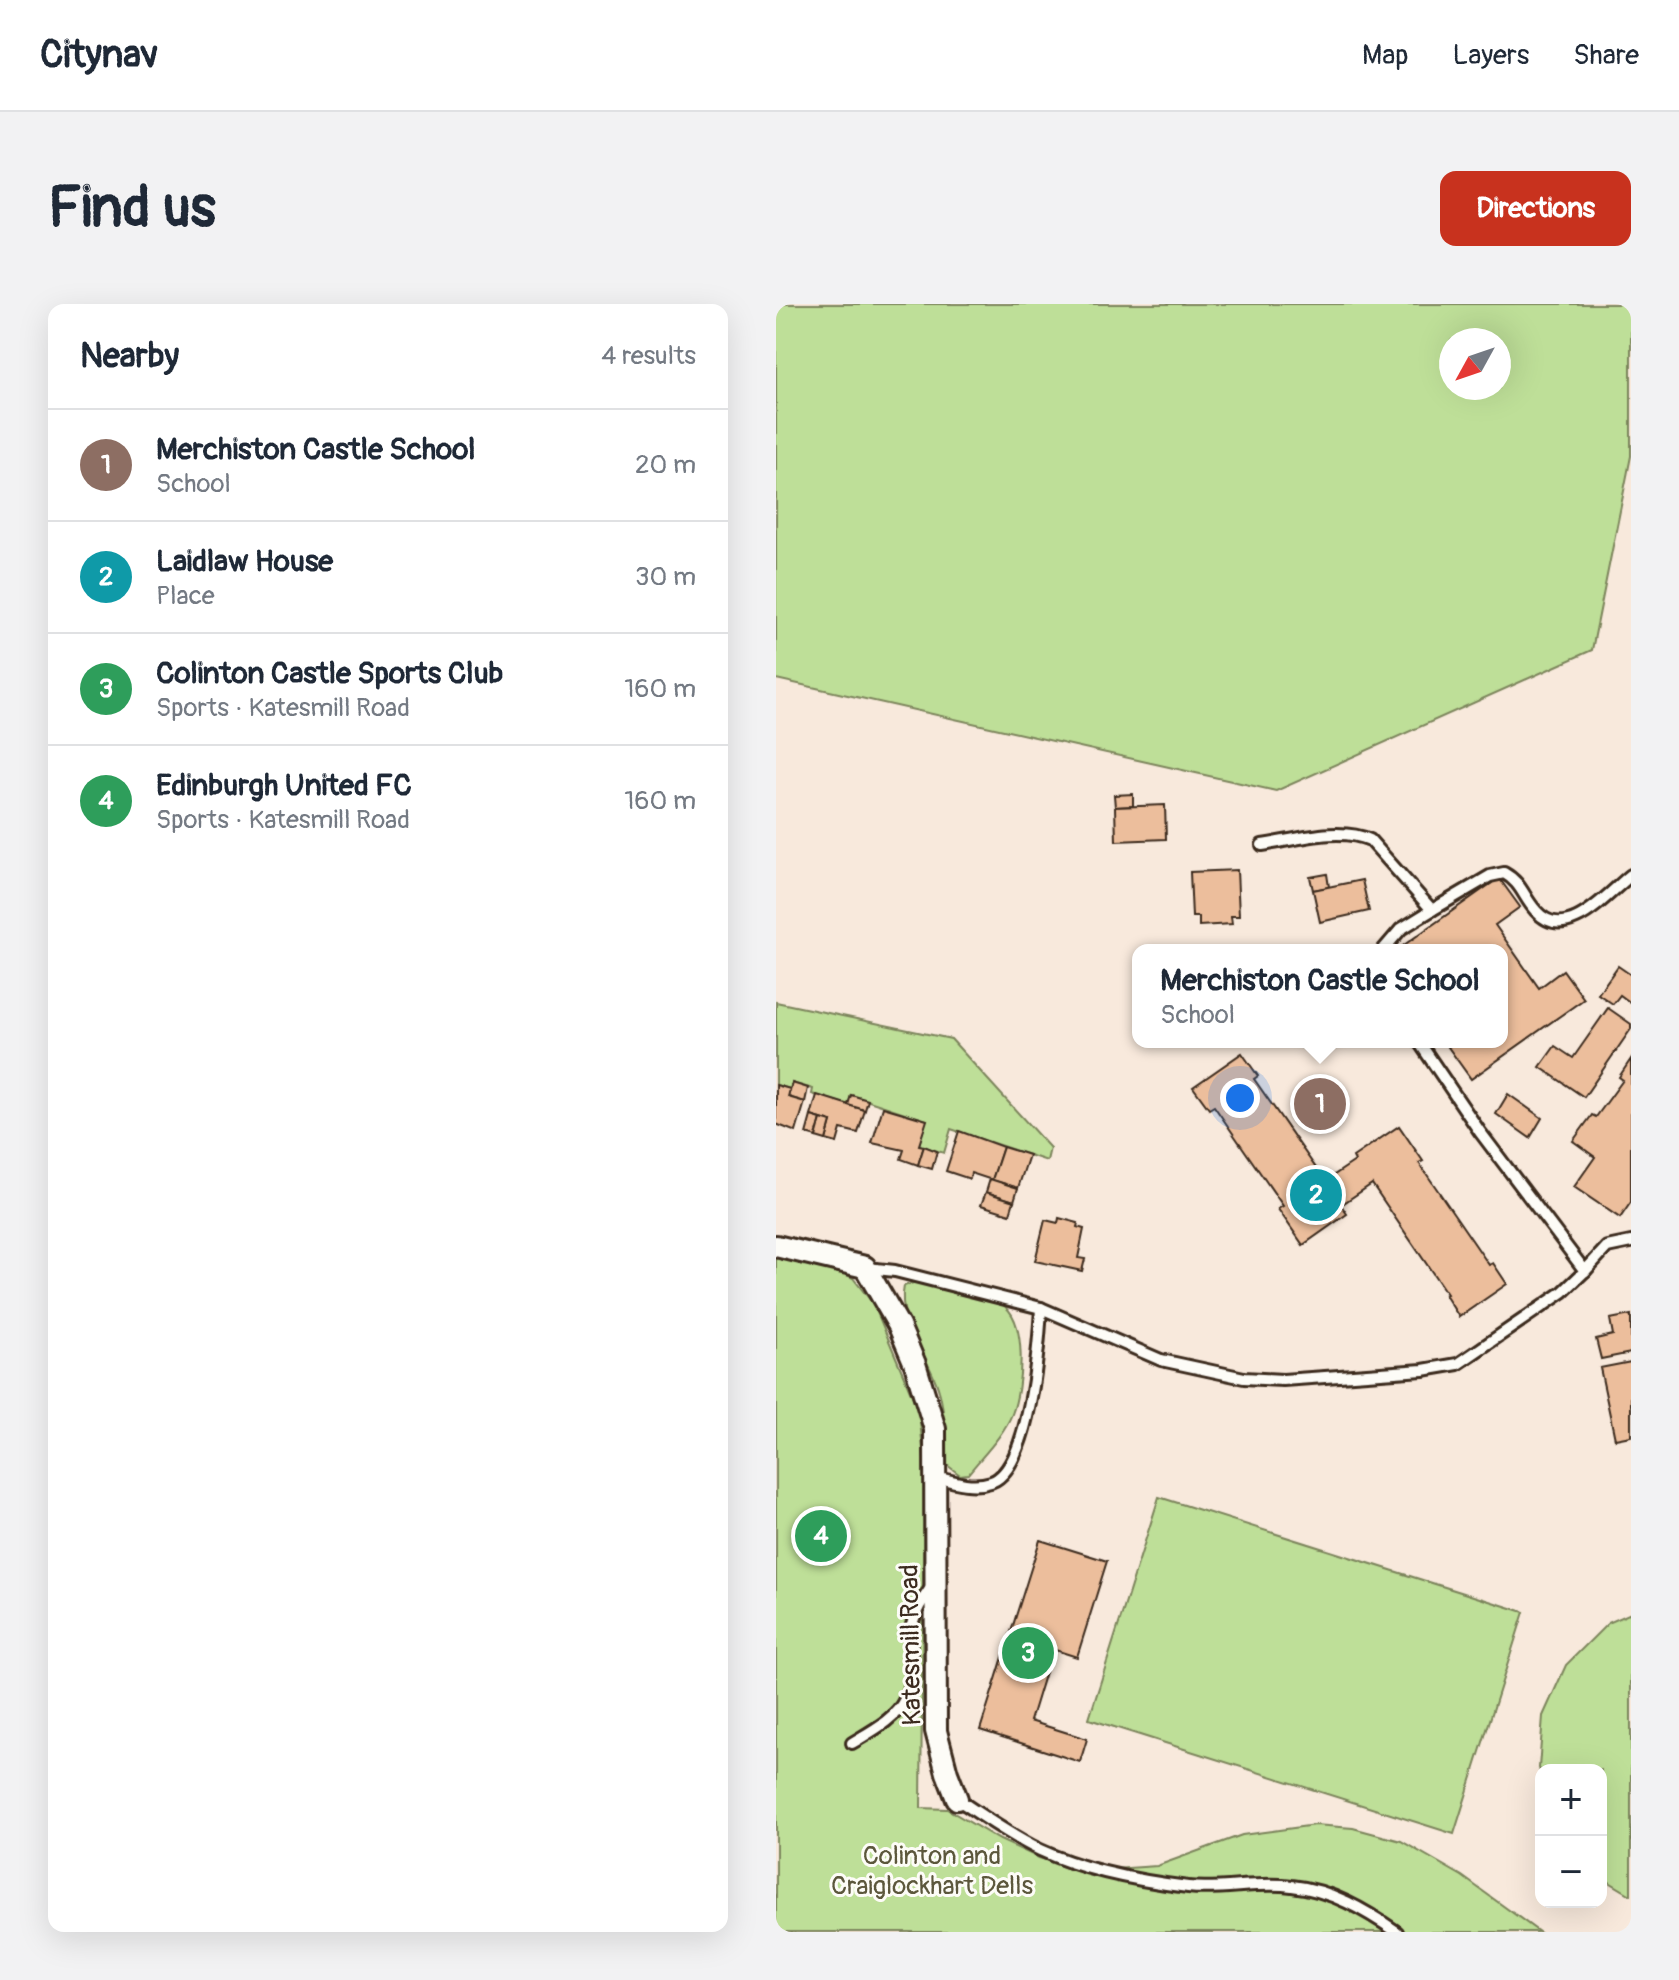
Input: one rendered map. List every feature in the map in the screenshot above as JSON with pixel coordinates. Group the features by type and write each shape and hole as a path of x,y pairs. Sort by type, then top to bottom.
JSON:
{"street":[{"path":"776,1246 865,1267"},
{"name":"Katesmill Road","path":"865,1267 899,1326 915,1364 935,1429 936,1731 957,1799"}],"lane":[{"path":"1262,845 1359,834 1383,852 1432,910"},
{"path":"1388,944 1401,929 1490,876 1504,873 1522,887 1537,913 1556,924 1567,923 1583,914 1631,875"},
{"path":"1423,1048 1480,1132 1585,1271"},
{"path":"865,1267 895,1271 1041,1308 1161,1360 1216,1374 1283,1380 1446,1368 1458,1364 1563,1292 1607,1247 1631,1242"},
{"path":"936,1477 964,1485 993,1482 1004,1473 1018,1449 1032,1394 1041,1308"},
{"path":"852,1743 884,1722 905,1700 912,1658 911,1631 916,1611 935,1582"},
{"name":"Katesmill Road","path":"957,1799 1029,1844 1085,1866 1152,1883 1193,1888 1291,1885 1349,1903 1397,1932"}],"green space":[{"path":"776,304 1631,304 1631,456 1592,650 1276,791 776,679"},
{"path":"776,1002 951,1039 1050,1148 1047,1161 951,1129 944,1153 919,1145 926,1120 851,1095 848,1105 812,1094 813,1089 792,1083 790,1089 776,1085"},
{"name":"Colinton and Craiglockhart Dells","path":"776,1257 841,1272 853,1278 874,1305 919,1412 924,1459 921,1808 947,1809 1000,1840 1039,1858 1084,1871 1157,1866 1242,1835 1315,1825 1353,1828 1401,1841 1462,1876 1539,1932 776,1932"},
{"path":"916,1282 1000,1303 1016,1323 1021,1354 1016,1402 998,1438 968,1474 960,1475 947,1465 939,1391 905,1313 904,1286"},
{"path":"1159,1497 1524,1612 1454,1834 1089,1719"},
{"path":"1631,1613 1631,1895 1607,1881 1607,1764 1539,1764 1543,1716 1566,1665 1608,1623"}],"building":[{"path":"1133,794 1133,806 1115,807 1114,795"},
{"path":"1165,805 1166,839 1116,841 1115,807"},
{"path":"1237,870 1239,916 1231,916 1232,924 1199,926 1199,917 1192,917 1190,872"},
{"path":"1327,874 1329,887 1313,890 1310,877"},
{"path":"1499,878 1520,907 1495,925 1539,988 1563,970 1584,999 1471,1079 1449,1048 1508,1048 1508,944 1406,944"},
{"path":"1362,880 1369,911 1320,922 1313,890"},
{"path":"1618,966 1631,975 1631,1003 1620,995 1613,1004 1598,994"},
{"path":"1608,1008 1631,1024 1631,1029 1584,1097 1540,1067 1555,1046 1573,1058"},
{"path":"1242,1053 1258,1076 1254,1079 1325,1181 1355,1161 1353,1157 1399,1126 1423,1161 1419,1163 1489,1265 1493,1263 1507,1284 1459,1317 1447,1294 1372,1184 1341,1205 1347,1214 1303,1245 1278,1209 1283,1206 1214,1106 1209,1109 1193,1087"},
{"path":"1631,1059 1631,1202 1620,1218 1574,1187 1595,1157 1573,1141 1592,1115 1596,1117 1623,1080 1619,1077"},
{"path":"792,1083 808,1088 805,1102 788,1097"},
{"path":"776,1085 790,1089 788,1097 805,1102 796,1132 776,1124"},
{"path":"1508,1094 1542,1118 1530,1138 1496,1114"},
{"path":"817,1095 865,1110 858,1133 841,1129 837,1143 826,1140 831,1122 811,1116"},
{"path":"851,1095 868,1100 865,1110 848,1105"},
{"path":"883,1107 927,1120 919,1145 924,1146 918,1165 901,1159 904,1150 872,1143"},
{"path":"811,1116 821,1119 816,1137 806,1134"},
{"path":"821,1119 831,1122 826,1140 816,1137"},
{"path":"959,1131 1003,1147 992,1180 971,1173 970,1179 946,1171"},
{"path":"924,1146 937,1151 932,1169 918,1165"},
{"path":"1003,1147 1029,1155 1018,1188 992,1180"},
{"path":"990,1179 1018,1188 1014,1201 986,1192"},
{"path":"986,1192 1014,1201 1010,1214 981,1205"},
{"path":"1059,1218 1078,1223 1077,1227 1084,1229 1078,1258 1085,1259 1082,1271 1035,1261 1045,1220 1058,1223"},
{"path":"1631,1315 1631,1353 1601,1359 1596,1339 1613,1335 1610,1319"},
{"path":"1631,1362 1631,1436 1615,1439 1600,1368"},
{"path":"1040,1540 1107,1561 1077,1657 1052,1649 1030,1721 1087,1739 1080,1762 980,1730"}],"place":[{"name":"Merchiston Castle School","path":"1320,1104"},
{"name":"Laidlaw House","path":"1316,1195"},
{"name":"Edinburgh United FC","path":"821,1536"},
{"name":"Colinton Castle Sports Club","path":"1028,1653"}]}
